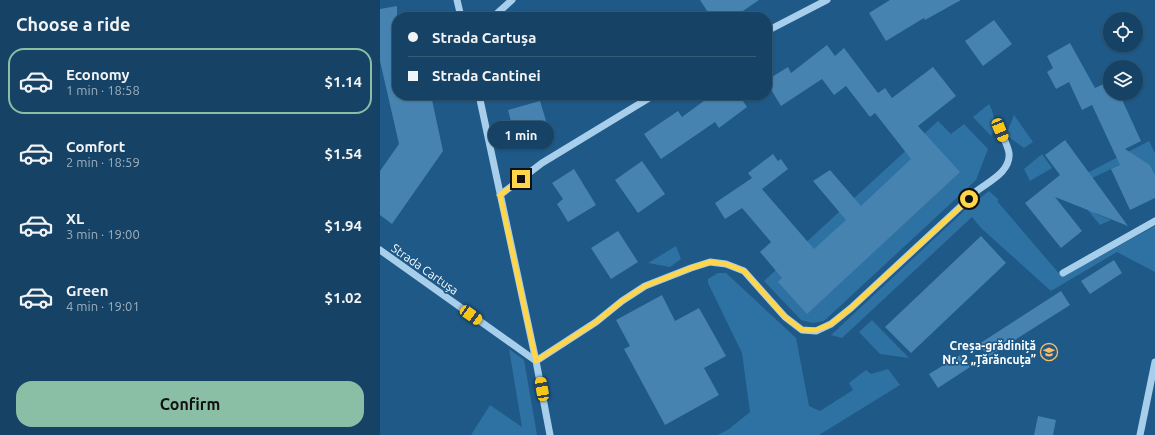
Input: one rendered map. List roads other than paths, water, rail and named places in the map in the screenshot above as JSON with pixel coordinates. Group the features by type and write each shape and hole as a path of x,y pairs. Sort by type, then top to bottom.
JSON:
{"street":[{"path":"457,0 460,12"},
{"path":"499,12 512,0"},
{"path":"772,28 827,0"},
{"path":"480,100 536,361 550,435"},
{"path":"500,195 542,163 646,100"},
{"path":"536,361 596,322 622,301 645,286 710,262 726,264 744,271 785,317 802,330 816,330 831,324 851,308 969,199 1001,174 1006,167 1009,152 1000,130"},
{"path":"1063,273 1155,220"},
{"name":"Strada Cartușa","path":"380,250 536,361"},
{"path":"1140,435 1155,362"}],"place":[{"name":"Creșa-grădiniță Nr. 2 „Țărăncuța”","path":"1049,352"}]}
